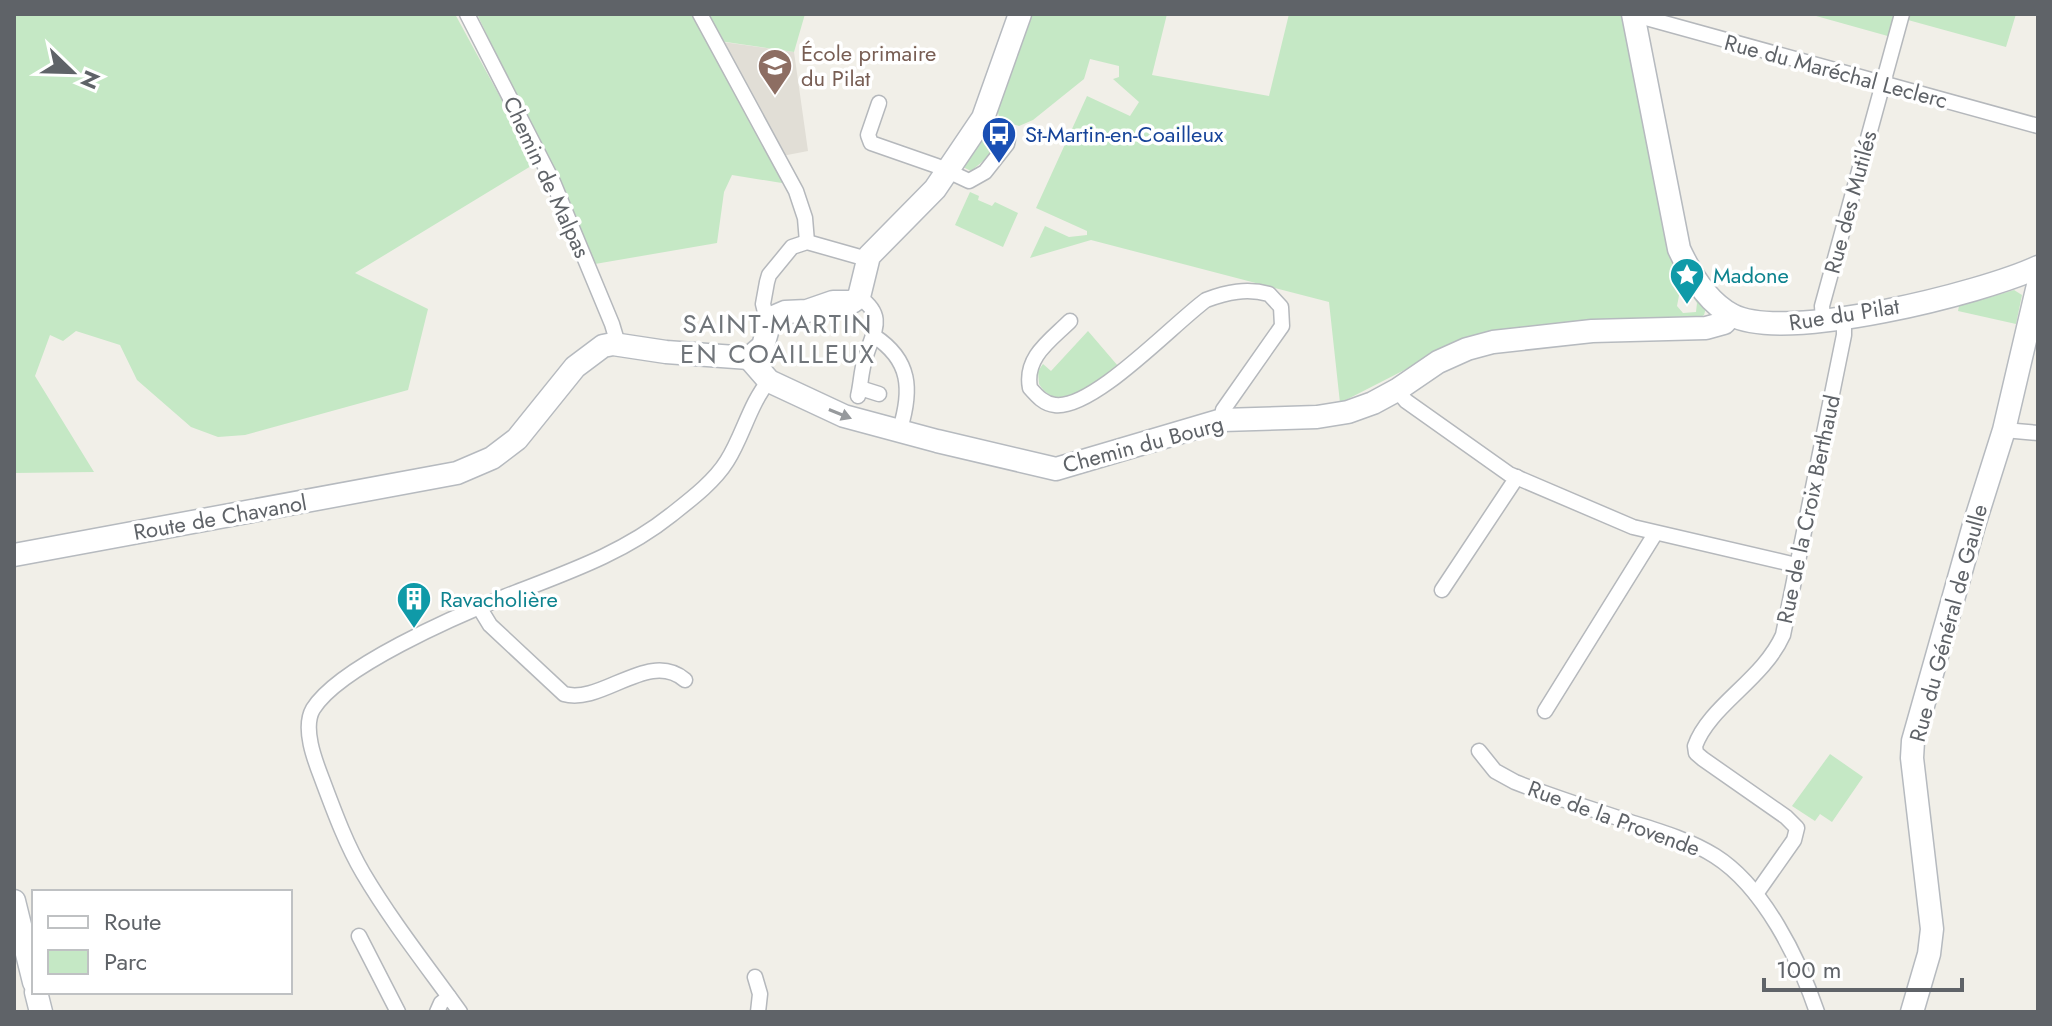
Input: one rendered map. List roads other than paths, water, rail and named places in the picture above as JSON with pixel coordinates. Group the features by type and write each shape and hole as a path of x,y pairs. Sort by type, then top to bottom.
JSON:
{"street":[{"name":"Chemin de Malpas","path":"467,14 553,182 618,344"},
{"path":"700,14 796,191 805,218 807,242"},
{"path":"618,344 666,352 749,358 763,346 771,318 833,302 852,302 859,297 867,259 918,208 947,172 983,118 1020,14"},
{"name":"Rue des Mutilés","path":"1834,319 1822,306 1902,14"},
{"path":"1634,16 1679,249 1696,280 1731,315"},
{"name":"Rue du Maréchal Leclerc","path":"1634,16 2038,126"},
{"path":"879,103 868,135 871,143 963,180 977,179 1004,150 1008,139 983,118"},
{"path":"768,324 763,314 763,302 769,275 792,247 807,242 867,259"},
{"name":"Rue du Pilat","path":"1731,315 1767,324 1834,319 1982,288 2038,267"},
{"name":"Rue du Général de Gaulle","path":"1912,1012 1929,954 1932,929 1915,786 1913,741 2004,430 2038,285"},
{"path":"1070,321 1036,356 1029,368 1030,388 1045,402 1056,405 1070,404 1101,389 1206,300 1234,292 1269,294 1277,299 1281,307 1282,326 1223,410 1222,420"},
{"path":"859,297 868,303 874,313 877,328 864,360 859,392 879,394"},
{"name":"Chemin du Bourg","path":"749,358 769,381 844,416 1056,469 1222,420 1317,417 1348,412 1397,390 1438,362 1493,342 1592,331 1706,328 1724,323 1731,315"},
{"name":"Rue de la Croix Berthaud","path":"1756,894 1794,840 1797,828 1703,759 1696,753 1695,746 1698,735 1747,685 1783,635 1844,335 1834,319"},
{"path":"874,336 902,365 908,379 900,429"},
{"name":"Route de Chavanol","path":"14,555 426,480 476,466 504,450 531,424 584,359 603,346 618,344"},
{"path":"460,1012 402,935 362,871 318,766 309,718 322,698 351,672 479,607 589,565 619,550 671,516 727,462 769,381"},
{"path":"1397,390 1406,401 1444,429 1517,477 1655,534 1796,565"},
{"path":"2004,430 2038,433"},
{"path":"1442,590 1517,477"},
{"path":"1545,711 1655,534"},
{"path":"479,607 490,625 564,694 579,695 662,669 677,673 685,680"},
{"name":"Rue de la Provende","path":"1479,751 1495,771 1515,782 1663,833 1714,855 1756,894 1786,941 1804,976 1817,1012"},
{"path":"14,901 32,974"},
{"path":"359,936 398,1012"},
{"path":"755,977 760,994 758,1012"},
{"path":"437,1012 441,1003 449,997"}],"place":[{"name":"École primaire du Pilat","path":"775,97"},
{"name":"St-Martin-en-Coailleux","path":"999,165"},
{"name":"Madone","path":"1687,306"},
{"name":"Ravacholière","path":"414,630"}],"district":[{"name":"SAINT-MARTIN EN COAILLEUX","path":"778,339"}]}
